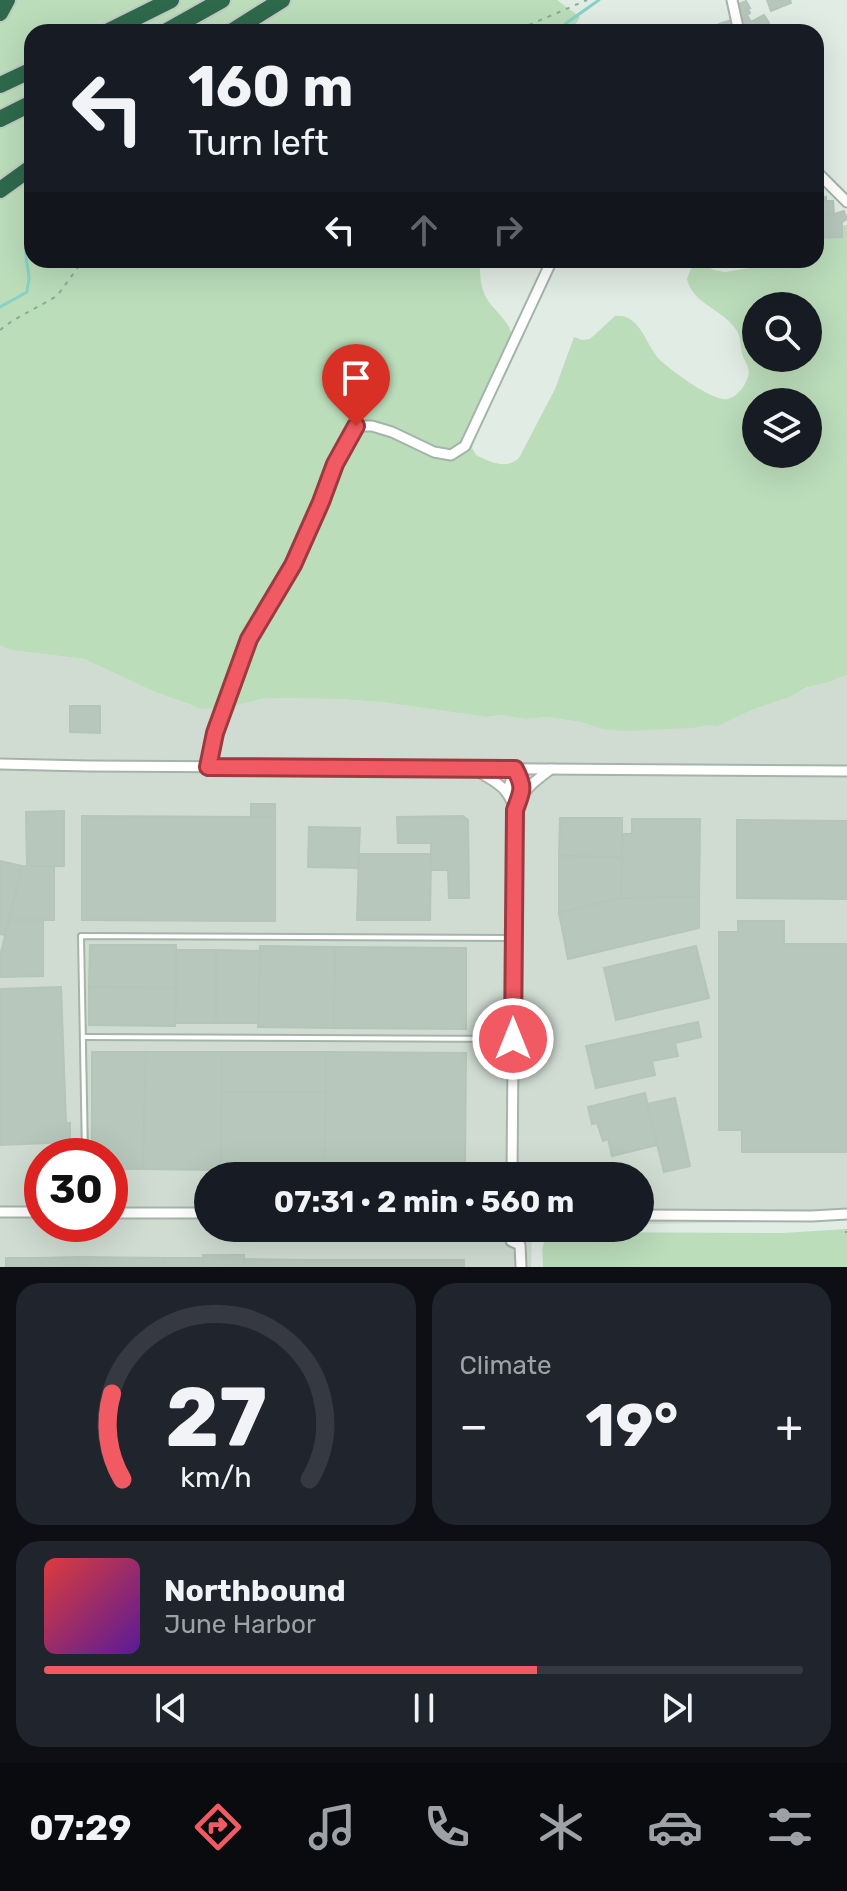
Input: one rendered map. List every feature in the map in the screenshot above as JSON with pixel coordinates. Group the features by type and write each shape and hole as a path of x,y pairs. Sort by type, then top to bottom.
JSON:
{"highway":[{"path":"0,13 7,0"},
{"path":"109,24 146,0"},
{"path":"123,24 171,0"},
{"path":"179,24 222,0"},
{"path":"244,24 282,0"},
{"path":"0,85 24,74"},
{"path":"0,119 24,107"},
{"path":"0,190 24,173"}],"street":[{"path":"732,0 737,24"},
{"path":"824,179 847,202"},
{"path":"208,767 215,733 249,639 293,565 335,464 356,426 372,426 392,432 434,452 451,455 465,446 548,268"},
{"path":"0,764 847,771"},
{"path":"474,769 501,786 511,797"},
{"path":"515,769 522,794"},
{"path":"512,1162 515,810 510,781 515,769"},
{"path":"515,810 529,786 551,769"},
{"path":"0,1212 24,1212"},
{"path":"128,1213 194,1213"},
{"path":"654,1215 847,1214"},
{"path":"513,1242 520,1245 521,1267"}],"lane":[{"path":"85,1138 81,936 514,938"},
{"path":"83,1037 513,1039"}],"path":[{"path":"531,24 587,0"},
{"path":"0,330 57,296 78,268"}],"shaded area":[{"path":"0,646 84,659 193,706 267,698 339,699 486,717 546,717 638,730 723,724 809,687 847,675 847,1218 654,1224 654,1162 194,1162 194,1242 532,1242 531,1267 0,1267"}],"green space":[{"path":"0,0 557,0 580,17 576,24 24,24 24,268 480,268 483,291 509,327 512,339 502,382 473,433 472,448 476,455 492,462 509,464 519,458 555,389 574,337 590,339 615,316 624,316 637,325 655,354 674,371 721,399 734,396 742,388 743,387 749,372 822,372 822,292 742,292 742,354 739,336 732,324 695,295 687,279 691,268 725,272 749,268 824,268 824,228 847,225 847,675 808,687 717,726 626,731 546,717 486,717 339,699 267,698 202,709 155,692 84,659 0,646"},
{"path":"847,1229 847,1267 543,1267 544,1242 654,1242 654,1232 783,1233"}],"building":[{"path":"767,0 790,0 791,3 771,11"},
{"path":"746,1 751,22 764,15 769,23 742,24 734,6"},
{"path":"824,197 826,201 833,201 834,214 824,215"},
{"path":"844,211 847,219 842,222 842,237 824,238 824,215"},
{"path":"70,706 100,706 100,733 70,732"},
{"path":"251,804 275,804 275,817 251,816"},
{"path":"64,811 64,866 27,867 26,812"},
{"path":"82,816 275,817 275,921 82,920"},
{"path":"463,816 468,820 469,898 449,898 448,870 431,870 431,843 398,843 397,817"},
{"path":"560,818 622,818 622,857 559,856"},
{"path":"632,819 700,819 699,897 621,898 623,834 632,834"},
{"path":"737,820 847,821 847,899 737,898"},
{"path":"309,827 360,828 358,868 308,867"},
{"path":"359,854 431,854 430,920 357,920"},
{"path":"559,856 622,857 621,898 559,913"},
{"path":"0,861 22,866 5,935 0,934"},
{"path":"22,866 54,866 54,920 9,920"},
{"path":"699,897 699,928 568,959 559,913 621,898"},
{"path":"9,920 43,920 43,976 0,977 0,956"},
{"path":"738,921 784,921 784,944 847,944 847,1152 742,1152 742,1130 719,1130 719,932 738,932"},
{"path":"90,945 176,945 176,988 89,987"},
{"path":"260,946 335,947 334,1028 258,1027"},
{"path":"696,946 709,998 616,1020 604,968"},
{"path":"335,947 466,948 466,1029 334,1028"},
{"path":"176,950 216,950 216,1023 175,1023"},
{"path":"216,950 260,951 258,1023 216,1023"},
{"path":"61,987 66,1123 70,1123 70,1138 24,1138 24,1144 0,1145 0,989"},
{"path":"89,987 176,988 175,1026 89,1025"},
{"path":"698,1022 701,1037 675,1043 678,1056 652,1061 655,1075 596,1088 586,1046"},
{"path":"92,1052 146,1052 143,1169 128,1169 128,1138 92,1138"},
{"path":"146,1052 222,1052 221,1162 194,1162 194,1170 143,1169"},
{"path":"222,1052 326,1052 326,1092 222,1092"},
{"path":"326,1052 466,1053 465,1162 324,1162"},
{"path":"222,1092 326,1092 324,1162 221,1162"},
{"path":"645,1093 657,1145 612,1156 608,1139 603,1141 597,1123 592,1124 588,1107"},
{"path":"675,1098 690,1166 664,1172 647,1104"},
{"path":"203,1255 244,1255 244,1267 203,1267"},
{"path":"78,1257 78,1267 42,1267 42,1258"},
{"path":"78,1257 163,1258 163,1267 78,1267"},
{"path":"6,1258 42,1258 42,1267 6,1267"},
{"path":"163,1258 203,1258 203,1267 163,1267"},
{"path":"244,1259 307,1260 307,1267 244,1267"},
{"path":"307,1260 387,1260 387,1267 307,1267"},
{"path":"387,1260 464,1260 464,1267 387,1267"}],"waterway":[{"path":"565,24 599,0"},
{"path":"0,307 27,292 28,268"}],"route":[{"path":"356,426 335,464 293,565 249,639 215,733 208,767 515,769 522,794 515,810 513,1039"}]}
